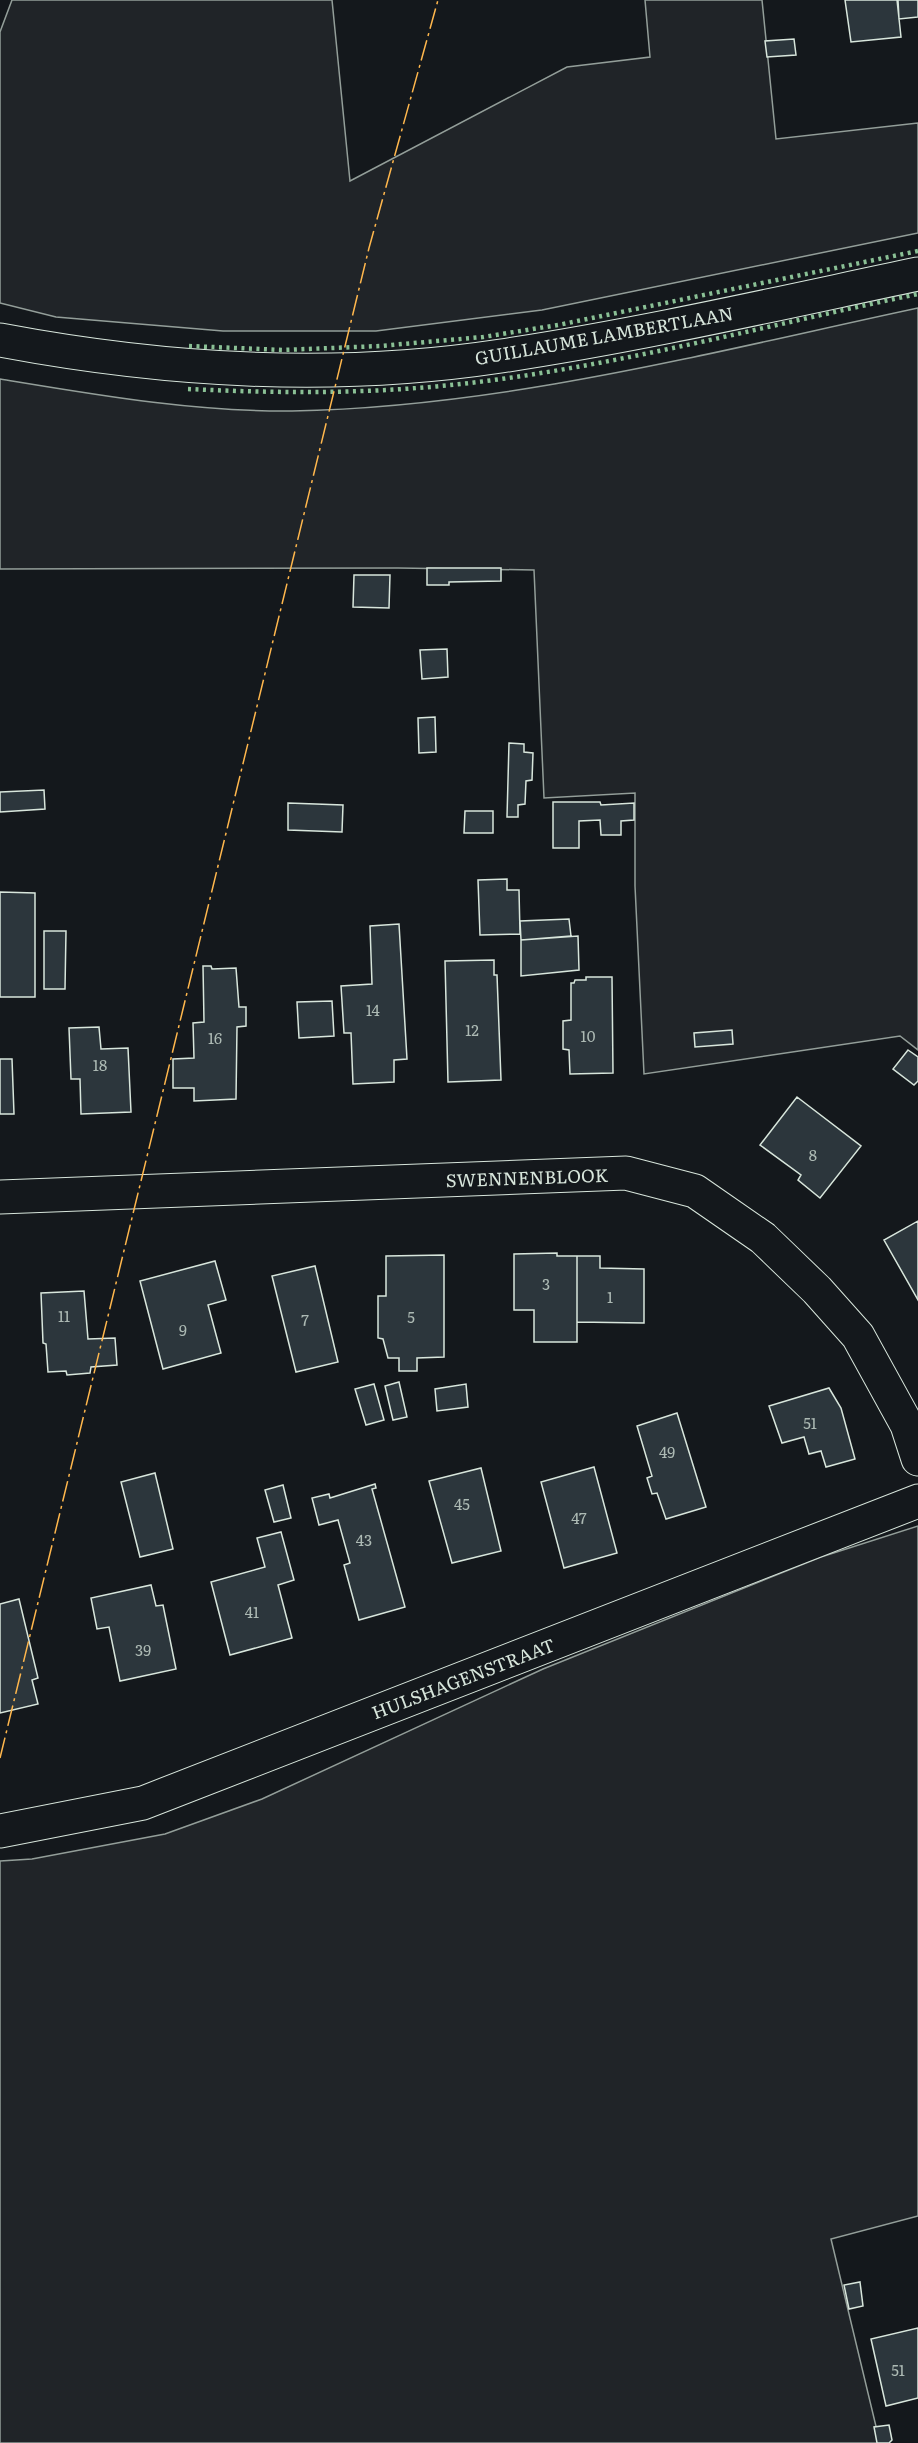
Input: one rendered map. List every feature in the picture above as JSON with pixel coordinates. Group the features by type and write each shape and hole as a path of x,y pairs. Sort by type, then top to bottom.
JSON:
{"street":[{"name":"GUILLAUME LAMBERTLAAN","path":"0,340 57,351 240,370 372,368 499,357 612,337 918,274"},
{"name":"SWENNENBLOOK","path":"0,1197 626,1173 695,1191 763,1238 817,1290 858,1336 907,1425 918,1459"},
{"name":"HULSHAGENSTRAAT","path":"0,1831 143,1803 918,1501"}],"shaded area":[{"path":"12,0 332,0 350,181 567,67 650,57 645,0 762,0 776,139 918,123 918,233 542,310 376,331 223,331 56,317 0,303 0,32"},
{"path":"918,308 918,1050 900,1036 644,1074 635,886 635,793 544,798 534,570 0,569 0,379 182,406 219,409 292,411 371,407 529,388 607,374"},
{"path":"918,1526 918,2216 831,2239 880,2443 0,2443 0,1861 32,1859 165,1834 262,1799 543,1669 821,1557"}],"building":[{"path":"845,0 897,0 901,37 851,42"},
{"path":"898,0 918,0 918,17 899,19"},
{"path":"794,39 796,55 767,57 765,41"},
{"path":"427,568 501,568 501,581 449,582 449,585 427,585"},
{"path":"354,575 390,575 389,608 353,607"},
{"path":"447,649 448,677 422,679 420,650"},
{"path":"435,717 436,752 419,753 418,718"},
{"path":"509,743 524,744 524,752 533,753 532,780 526,781 525,804 518,805 518,817 507,817"},
{"path":"44,790 45,809 0,812 0,792"},
{"path":"553,802 600,802 601,805 634,803 634,820 621,821 621,835 601,835 600,820 579,821 579,848 553,848"},
{"path":"288,803 343,805 342,832 288,830"},
{"path":"465,811 493,811 493,833 464,833"},
{"path":"507,879 507,890 519,890 520,934 480,935 478,880"},
{"path":"0,892 35,893 35,997 0,997"},
{"path":"569,919 571,936 521,940 520,921"},
{"path":"399,924 407,1059 394,1060 394,1082 353,1084 351,1033 344,1033 341,986 372,984 370,926"},
{"path":"44,931 66,931 65,989 44,989"},
{"path":"578,936 579,970 521,976 521,940"},
{"path":"494,960 494,975 497,975 501,1080 448,1082 445,961"},
{"path":"203,966 211,966 212,969 236,968 239,1007 246,1007 246,1026 237,1027 236,1099 194,1101 194,1088 173,1088 173,1059 194,1058 193,1023 204,1022"},
{"path":"586,977 612,977 613,1073 570,1074 569,1050 563,1049 563,1021 571,1020 571,983 575,980 586,980"},
{"path":"332,1001 334,1036 299,1038 297,1002"},
{"path":"99,1027 101,1049 128,1048 131,1112 81,1114 80,1079 71,1079 69,1028"},
{"path":"732,1030 733,1044 695,1047 694,1033"},
{"path":"908,1050 918,1057 918,1081 914,1085 893,1069"},
{"path":"0,1059 12,1059 14,1114 0,1114"},
{"path":"797,1097 861,1146 820,1198 798,1180 801,1175 760,1145"},
{"path":"918,1221 918,1300 884,1240"},
{"path":"557,1253 557,1256 577,1256 577,1342 534,1342 534,1310 514,1310 514,1254"},
{"path":"444,1255 444,1357 417,1358 417,1371 399,1371 399,1358 388,1358 383,1339 378,1338 378,1296 386,1296 386,1256"},
{"path":"577,1256 600,1256 600,1268 644,1269 644,1323 577,1322"},
{"path":"215,1261 226,1300 208,1305 221,1353 163,1369 140,1281"},
{"path":"315,1266 338,1362 296,1372 272,1276"},
{"path":"84,1291 88,1339 115,1338 117,1365 91,1367 90,1373 67,1375 66,1371 48,1372 46,1344 43,1343 41,1293"},
{"path":"399,1382 407,1417 393,1420 385,1386"},
{"path":"374,1384 384,1420 366,1425 355,1389"},
{"path":"466,1384 468,1407 437,1411 435,1389"},
{"path":"829,1388 841,1408 855,1459 826,1467 821,1451 809,1454 804,1437 782,1443 769,1406"},
{"path":"677,1413 706,1507 666,1519 657,1493 652,1494 647,1478 652,1476 637,1426"},
{"path":"594,1467 617,1553 564,1568 541,1482"},
{"path":"481,1468 501,1551 452,1563 429,1481"},
{"path":"155,1473 173,1549 140,1557 121,1482"},
{"path":"375,1484 376,1488 372,1489 405,1607 359,1620 344,1565 350,1563 338,1520 319,1525 312,1498 329,1494 330,1498"},
{"path":"283,1485 291,1518 274,1522 265,1490"},
{"path":"281,1532 294,1580 278,1585 292,1638 230,1655 211,1582 265,1567 257,1538"},
{"path":"151,1585 156,1606 163,1605 176,1669 120,1681 109,1627 97,1629 91,1598"},
{"path":"19,1599 38,1678 32,1680 38,1704 0,1713 0,1604"},
{"path":"860,2282 863,2306 849,2309 844,2285"},
{"path":"918,2328 918,2398 886,2406 871,2339"},
{"path":"889,2425 892,2440 889,2443 877,2443 874,2427"}],"hedge":[{"path":"189,346 283,350 380,346 483,337 558,325 918,251"},
{"path":"188,389 346,392 409,389 501,379 621,359 918,294"}],"power":[{"path":"0,1758 369,248 438,0"}]}
